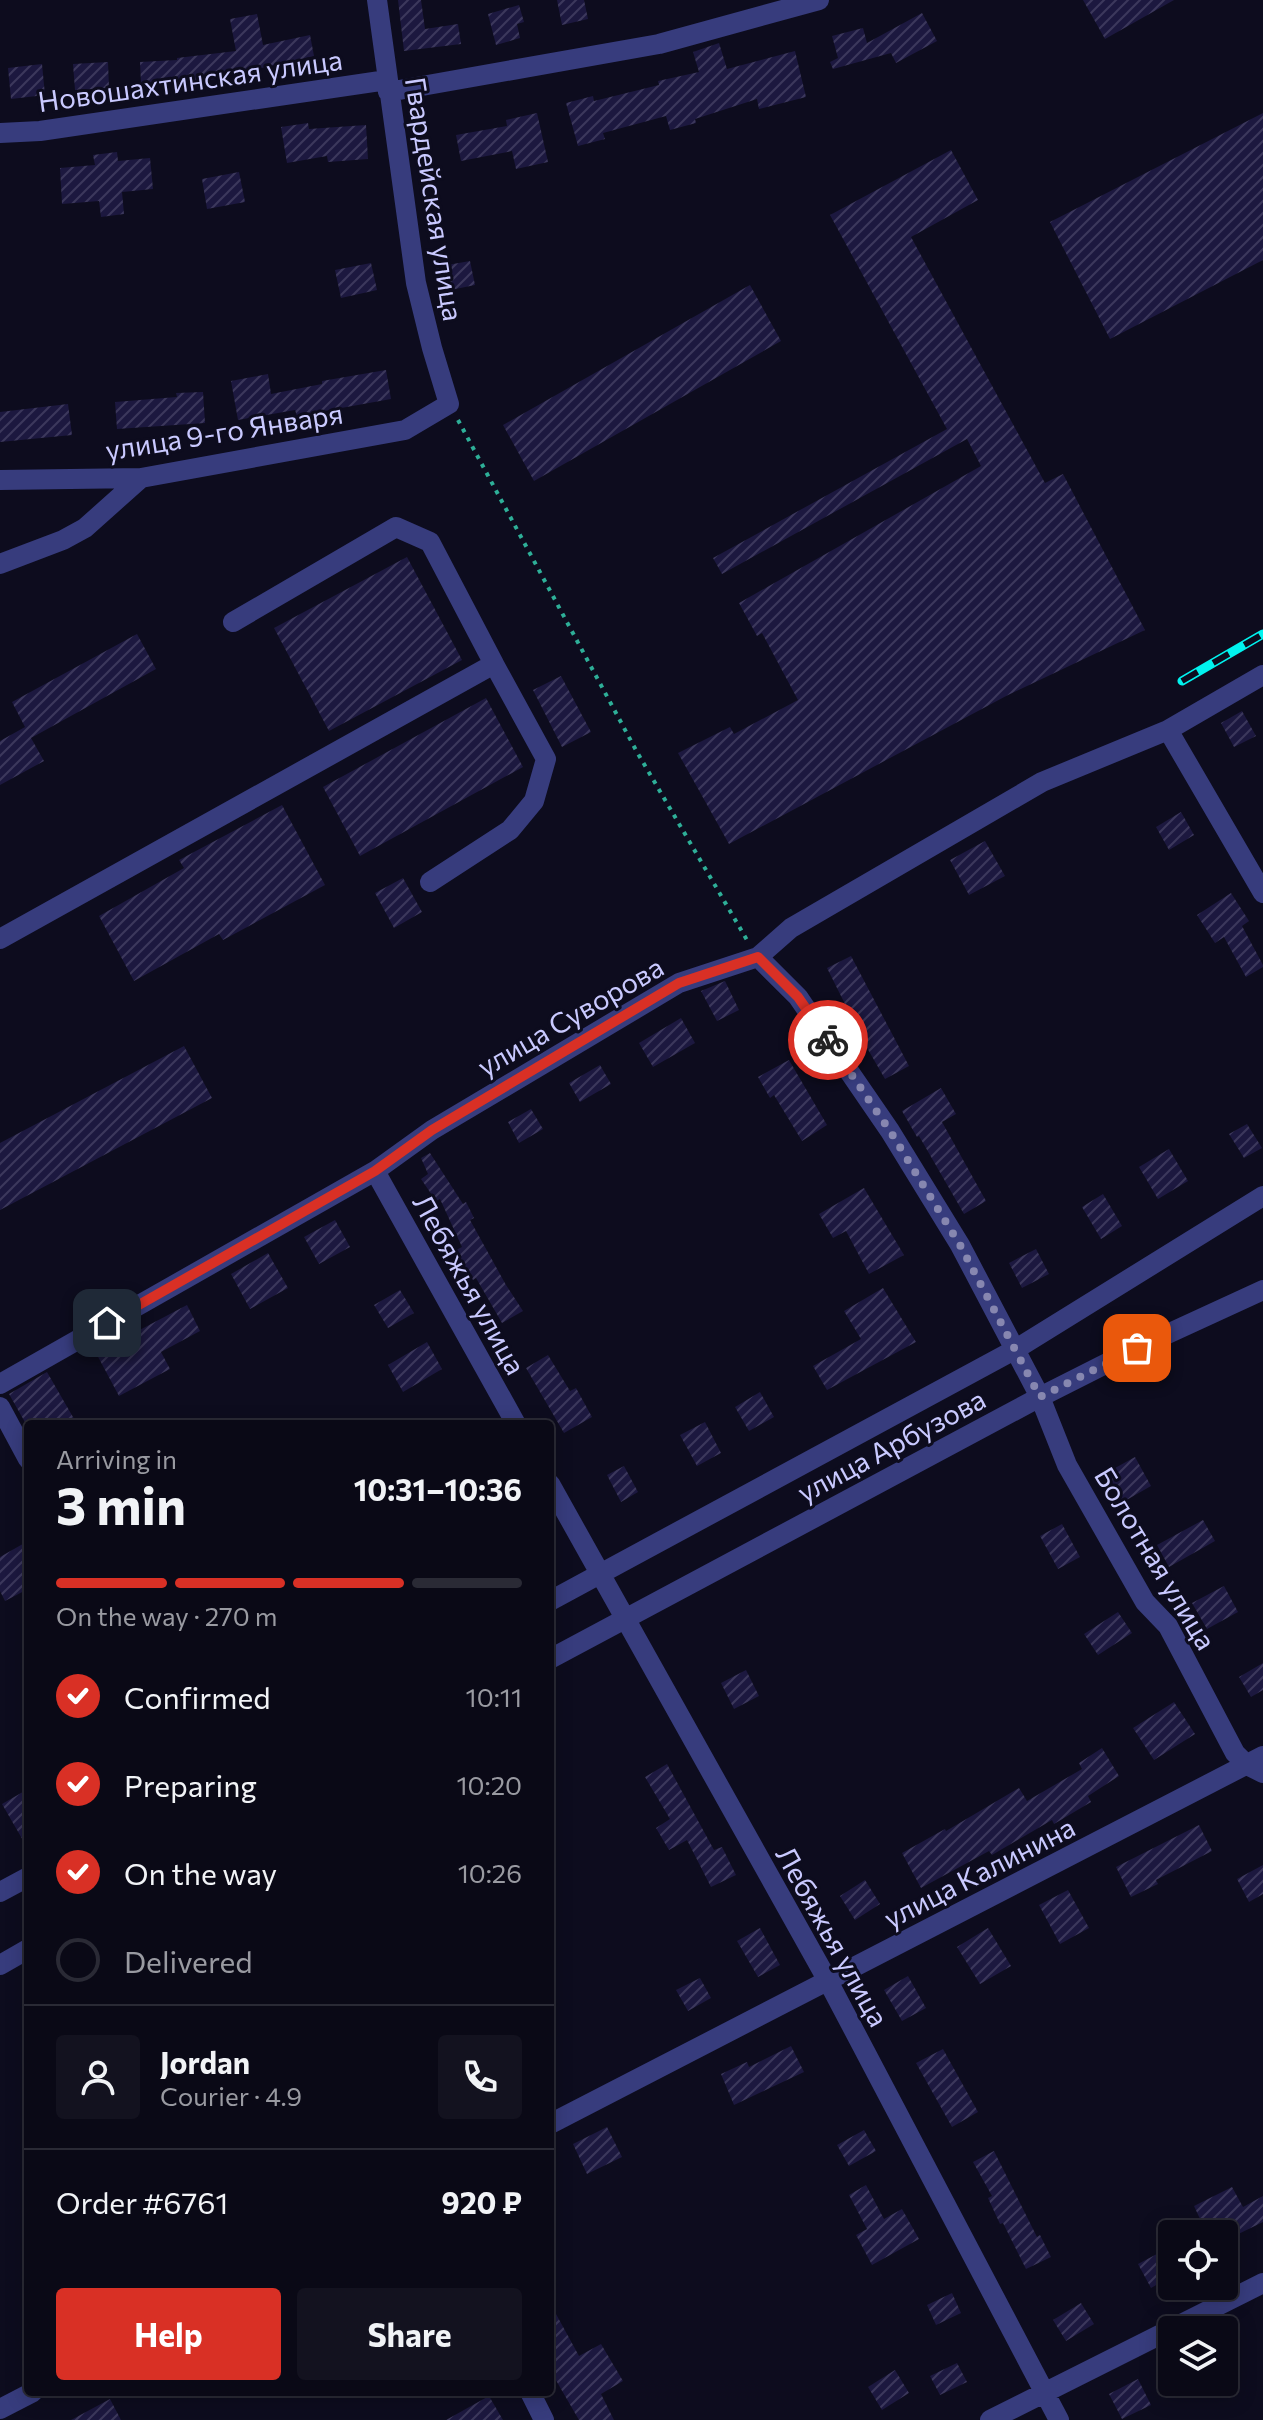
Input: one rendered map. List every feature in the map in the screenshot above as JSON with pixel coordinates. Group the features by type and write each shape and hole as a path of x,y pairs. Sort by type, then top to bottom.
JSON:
{"street":[{"name":"Гвардейская улица","path":"377,0 416,283 449,404"},
{"name":"Новошахтинская улица","path":"0,133 40,131 388,86 659,44 819,0"},
{"name":"улица 9-го Января","path":"0,480 141,478 405,430 449,404"},
{"path":"0,564 63,540 85,528 141,478"},
{"path":"233,622 396,527 430,542 546,759 534,801 510,830 430,882"},
{"path":"0,939 494,664"},
{"name":"улица Суворова","path":"0,1384 375,1171 432,1130 679,983 758,957 791,928 1042,782 1168,730 1263,675"},
{"path":"1168,730 1263,893"},
{"name":"Болотная улица","path":"758,957 798,997 890,1131 960,1245 1016,1349 1040,1397 1067,1465 1115,1552 1145,1602 1168,1626 1235,1753 1258,1765"},
{"name":"Лебяжья улица","path":"375,1171 514,1420"},
{"path":"554,1599 1016,1349 1263,1196"},
{"name":"улица Арбузова","path":"554,1657 1040,1397 1263,1290"},
{"path":"0,1407 24,1452"},
{"name":"Лебяжья улица","path":"554,1491 828,1981 1059,2420"},
{"name":"улица Калинина","path":"554,2122 1258,1765"},
{"path":"0,1892 24,1879"},
{"path":"0,1965 24,1951"},
{"path":"990,2420 1263,2283"},
{"path":"0,2409 25,2396"},
{"path":"532,2396 544,2420"}],"path":[{"path":"449,404 637,752 758,957"}],"building":[{"path":"398,0 421,0 425,29 458,24 461,44 404,51"},
{"path":"557,0 584,0 588,19 562,25"},
{"path":"1083,0 1174,0 1105,39"},
{"path":"519,5 524,22 517,24 520,38 496,45 488,14"},
{"path":"922,13 937,41 896,63 891,53 833,69 830,62 838,58 832,36 863,28 867,43"},
{"path":"257,14 263,45 310,35 314,56 226,78 141,83 140,62 236,51 230,19"},
{"path":"719,43 727,69 795,51 806,97 759,109 757,99 670,130 666,116 603,133 605,139 578,146 566,103 593,96 594,101 699,72 693,52"},
{"path":"108,62 109,88 75,90 73,64"},
{"path":"42,64 45,95 11,99 8,68"},
{"path":"537,113 548,162 516,169 512,151 461,161 456,135 507,126 506,120"},
{"path":"1263,113 1263,260 1110,339 1050,222"},
{"path":"308,123 309,129 366,125 368,159 328,162 327,156 287,163 281,127"},
{"path":"951,150 978,200 911,237 1045,483 1063,474 1145,630 1008,695 729,844 678,753 730,727 734,734 798,700 762,633 757,636 739,603 981,466 967,439 722,574 713,558 947,429 830,215"},
{"path":"117,152 118,161 150,158 153,189 122,192 124,214 101,217 99,201 62,204 60,168 95,165 93,155"},
{"path":"239,172 245,202 207,209 202,179"},
{"path":"470,261 475,285 441,292 436,267"},
{"path":"371,263 377,290 341,298 335,270"},
{"path":"750,285 781,341 534,481 503,425"},
{"path":"386,370 391,399 297,416 295,410 238,420 231,381 268,374 271,394"},
{"path":"203,392 205,423 117,429 115,402"},
{"path":"68,404 72,435 0,442 0,412"},
{"path":"407,557 462,660 329,731 274,628"},
{"path":"137,634 156,669 31,738 44,761 0,785 0,741 25,727 12,702"},
{"path":"561,676 591,732 562,747 533,690"},
{"path":"486,698 523,767 360,856 323,787"},
{"path":"1242,711 1256,736 1234,747 1221,723"},
{"path":"282,805 325,885 223,940 219,934 134,981 99,916 184,868 179,860"},
{"path":"1181,812 1194,835 1169,850 1156,827"},
{"path":"985,841 1005,876 969,895 950,860"},
{"path":"403,878 422,912 394,928 375,893"},
{"path":"1231,893 1249,921 1242,926 1263,965 1246,977 1224,937 1215,943 1197,915"},
{"path":"851,956 909,1066 885,1079 843,1008 846,1006 827,968"},
{"path":"725,981 739,1010 717,1021 701,991"},
{"path":"681,1018 695,1043 653,1067 639,1043"},
{"path":"184,1046 212,1098 0,1210 0,1143"},
{"path":"789,1060 827,1125 802,1141 774,1095 770,1098 758,1077"},
{"path":"600,1065 611,1084 580,1102 569,1083"},
{"path":"941,1088 956,1114 942,1122 986,1201 964,1214 902,1111"},
{"path":"531,1109 543,1129 519,1143 508,1122"},
{"path":"1247,1124 1262,1148 1244,1158 1229,1134"},
{"path":"1169,1149 1188,1181 1158,1199 1139,1167"},
{"path":"430,1153 463,1204 466,1202 474,1218 470,1220 523,1311 502,1323 456,1250 462,1247 440,1199 436,1201 421,1179 428,1174 421,1158"},
{"path":"864,1188 904,1255 869,1274 846,1231 833,1238 819,1214"},
{"path":"1103,1194 1122,1226 1101,1239 1082,1207"},
{"path":"335,1220 350,1247 319,1264 304,1237"},
{"path":"1036,1249 1049,1274 1022,1288 1009,1263"},
{"path":"268,1253 288,1288 250,1309 231,1274"},
{"path":"883,1288 916,1342 827,1390 813,1366 861,1339 844,1311"},
{"path":"400,1290 414,1313 388,1328 374,1305"},
{"path":"187,1305 200,1331 161,1352 170,1369 119,1396 96,1353"},
{"path":"427,1342 442,1369 403,1392 388,1365"},
{"path":"548,1355 570,1391 576,1388 592,1417 564,1433 526,1368"},
{"path":"47,1372 75,1420 24,1420 9,1394"},
{"path":"760,1392 774,1417 749,1431 735,1407"},
{"path":"705,1422 721,1453 697,1466 680,1435"},
{"path":"1135,1457 1151,1486 1123,1502 1106,1473"},
{"path":"624,1466 638,1492 621,1502 607,1475"},
{"path":"1203,1520 1215,1541 1169,1567 1157,1545"},
{"path":"1062,1524 1080,1557 1058,1569 1040,1536"},
{"path":"24,1543 24,1591 5,1601 0,1591 0,1557"},
{"path":"1224,1586 1238,1612 1207,1629 1192,1603"},
{"path":"1118,1612 1132,1633 1098,1655 1084,1634"},
{"path":"1263,1663 1263,1690 1251,1697 1239,1677"},
{"path":"746,1670 759,1696 734,1709 721,1683"},
{"path":"1174,1702 1195,1734 1154,1760 1133,1728"},
{"path":"1102,1748 1119,1776 1088,1796 1091,1802 1054,1824 1052,1820 992,1855 989,1851 921,1888 902,1853 1019,1788 1027,1801 1082,1769 1079,1763"},
{"path":"667,1764 714,1850 722,1847 736,1875 711,1887 687,1840 669,1850 656,1828 670,1819 645,1777"},
{"path":"24,1791 24,1842 2,1804"},
{"path":"1199,1825 1212,1851 1156,1880 1158,1884 1131,1897 1116,1867"},
{"path":"1263,1865 1263,1894 1249,1902 1237,1879"},
{"path":"865,1880 880,1904 855,1920 840,1896"},
{"path":"1068,1890 1089,1928 1060,1944 1039,1905"},
{"path":"760,1928 780,1965 758,1977 737,1941"},
{"path":"988,1928 1011,1966 980,1984 957,1947"},
{"path":"908,1976 926,2008 902,2021 884,1990"},
{"path":"700,1978 711,1998 688,2011 676,1990"},
{"path":"791,2046 804,2072 734,2105 721,2074 747,2062 749,2067"},
{"path":"943,2049 978,2112 952,2127 916,2063"},
{"path":"607,2127 622,2157 587,2174 573,2144"},
{"path":"864,2130 876,2151 849,2166 837,2145"},
{"path":"994,2151 1037,2237 1040,2235 1051,2257 1026,2269 1003,2223 1000,2224 988,2198 992,2196 973,2162"},
{"path":"866,2185 884,2219 902,2209 919,2239 872,2265 856,2235 867,2229 849,2195"},
{"path":"1232,2187 1243,2207 1263,2196 1263,2222 1238,2234 1238,2220 1200,2220 1194,2206"},
{"path":"1158,2253 1158,2284 1151,2288 1138,2264"},
{"path":"952,2293 961,2313 936,2325 927,2305"},
{"path":"1081,2303 1094,2324 1066,2341 1053,2320"},
{"path":"554,2310 579,2356 601,2344 623,2381 601,2394 614,2420 579,2420 554,2377"},
{"path":"957,2363 967,2382 940,2395 930,2376"},
{"path":"895,2370 909,2393 882,2410 868,2387"},
{"path":"1138,2379 1151,2405 1122,2419 1109,2394"},
{"path":"489,2396 503,2420 446,2420"},
{"path":"110,2399 121,2420 71,2420"}],"railway":[{"path":"1182,681 1263,634"}],"way so far":[{"path":"828,1040 890,1131 960,1245 1040,1397 1137,1348"}],"route":[{"path":"107,1323 375,1171 432,1130 679,983 758,957 798,997 828,1040"}]}
